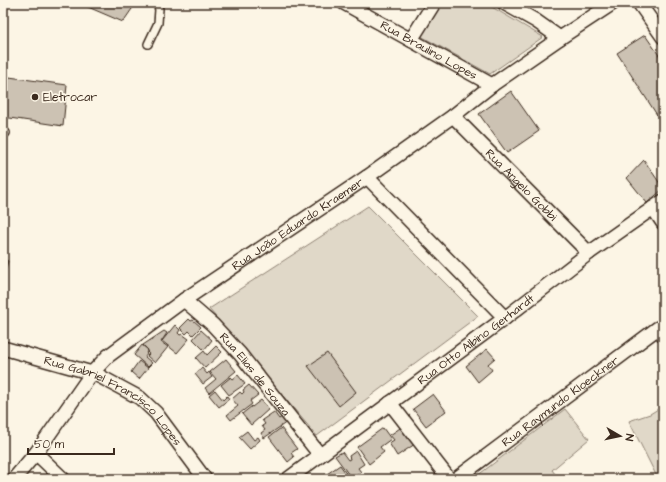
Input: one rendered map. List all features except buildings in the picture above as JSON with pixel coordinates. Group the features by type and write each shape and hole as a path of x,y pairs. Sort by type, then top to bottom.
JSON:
{"street":[{"name":"Rua Braulino Lopes","path":"344,3 492,85"},
{"path":"411,40 434,3"},
{"path":"504,3 536,21 560,38"},
{"name":"Rua João Eduardo Kraemer","path":"14,479 36,453 92,373 108,356 184,300 366,177 453,116 492,85 613,3"},
{"path":"639,3 663,37"},
{"name":"Rua Angelo Gobbi","path":"453,116 589,253"},
{"path":"366,177 505,318"},
{"path":"658,204 663,223"},
{"name":"Rua Otto Albino Gerhardt","path":"288,479 505,318 589,253 658,204"},
{"name":"Rua Elias de Souza","path":"184,300 213,325 240,354 320,455"},
{"name":"Rua Raymundo Kloeckner","path":"456,479 658,328 663,335"},
{"name":"Rua Gabriel Francisco Lopes","path":"3,348 92,373 140,398 156,413 205,479"},
{"path":"390,403 449,479"},
{"path":"36,453 63,479"}],"lane":[{"path":"148,44 158,23 159,9 156,3"}],"shaded area":[{"path":"440,3 485,3 543,37 490,74 419,35"},
{"path":"368,206 478,316 317,436 209,309"},
{"path":"663,406 663,479 658,479 629,421 650,414"},
{"path":"565,409 589,439 552,470 559,479 473,479"}],"place":[{"name":"Eletrocar","path":"35,97"}]}
